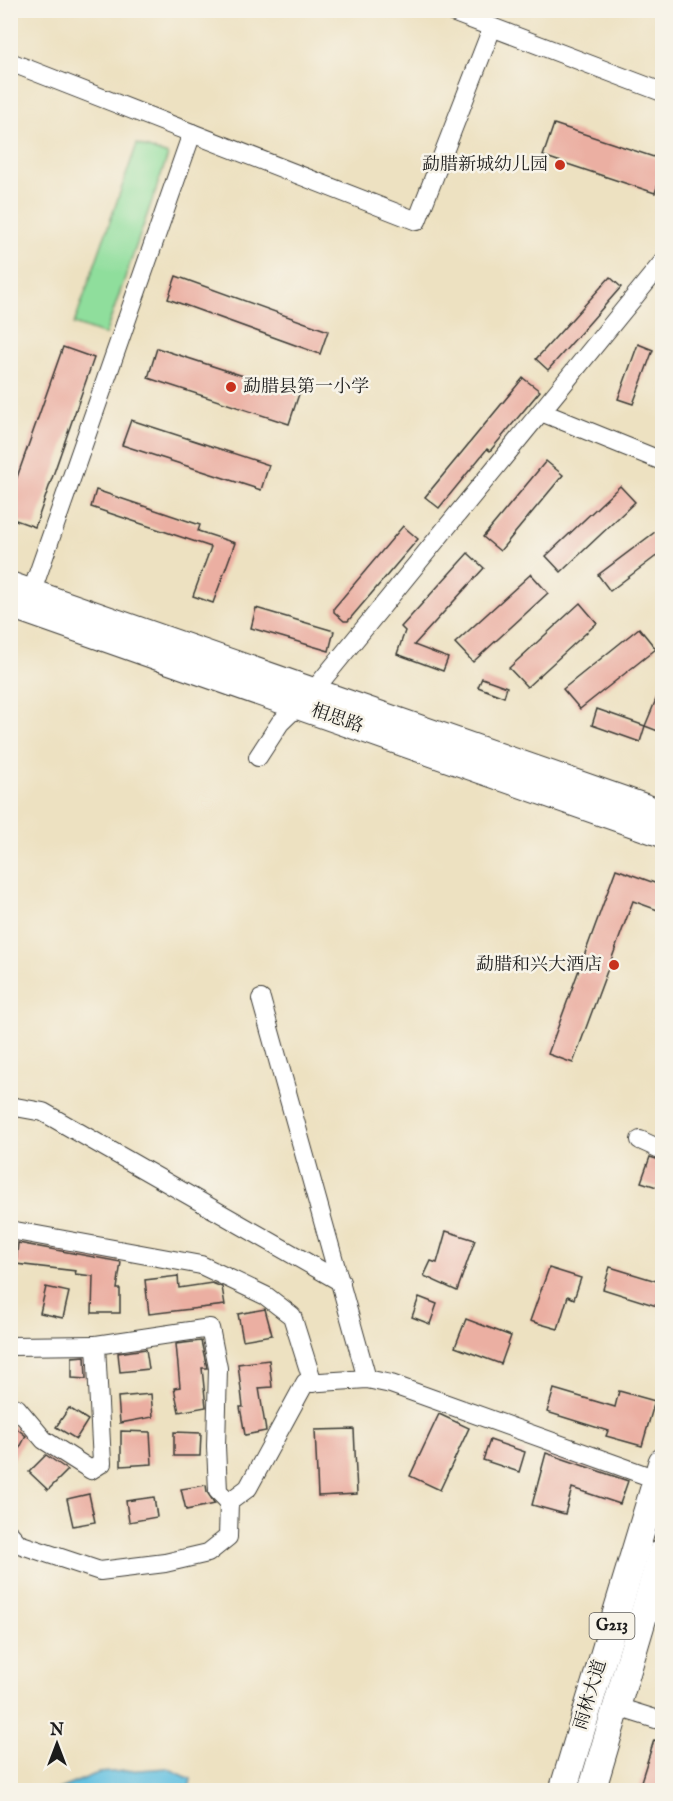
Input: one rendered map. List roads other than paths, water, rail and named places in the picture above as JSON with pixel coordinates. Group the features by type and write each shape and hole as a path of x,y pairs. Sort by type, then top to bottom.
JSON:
{"highway":[{"name":"雨林大道","path":"563,1791 659,1471"},
{"name":"雨林大道","path":"592,1791 663,1553"}],"main road":[{"name":"相思路","path":"21,588 663,835"},
{"name":"相思路","path":"10,606 662,811"}],"street":[{"path":"447,10 663,92"},
{"path":"10,62 417,221 492,28"},
{"path":"21,588 192,133"},
{"path":"258,757 280,723 306,698 663,263"},
{"path":"541,412 663,461"},
{"path":"261,999 368,1379"},
{"path":"11,1108 43,1112 341,1282"},
{"path":"640,1140 663,1150"},
{"path":"10,1230 201,1265 266,1296 292,1316 313,1383"},
{"path":"10,1346 96,1345 210,1328 218,1368 216,1446 218,1491 229,1502 228,1537 208,1553 165,1563 100,1570 19,1544 10,1534"},
{"path":"10,1406 17,1408 44,1440 91,1470 102,1463 96,1345"},
{"path":"229,1502 248,1488 305,1383 368,1379 391,1384 659,1471"},
{"path":"617,1707 663,1721"}],"water":[{"path":"167,1768 191,1779 189,1790 57,1790 98,1773"}],"place":[{"name":"勐腊新城幼儿园","path":"560,165"},
{"name":"勐腊县第一小学","path":"231,387"},
{"name":"勐腊和兴大酒店","path":"614,965"}]}
